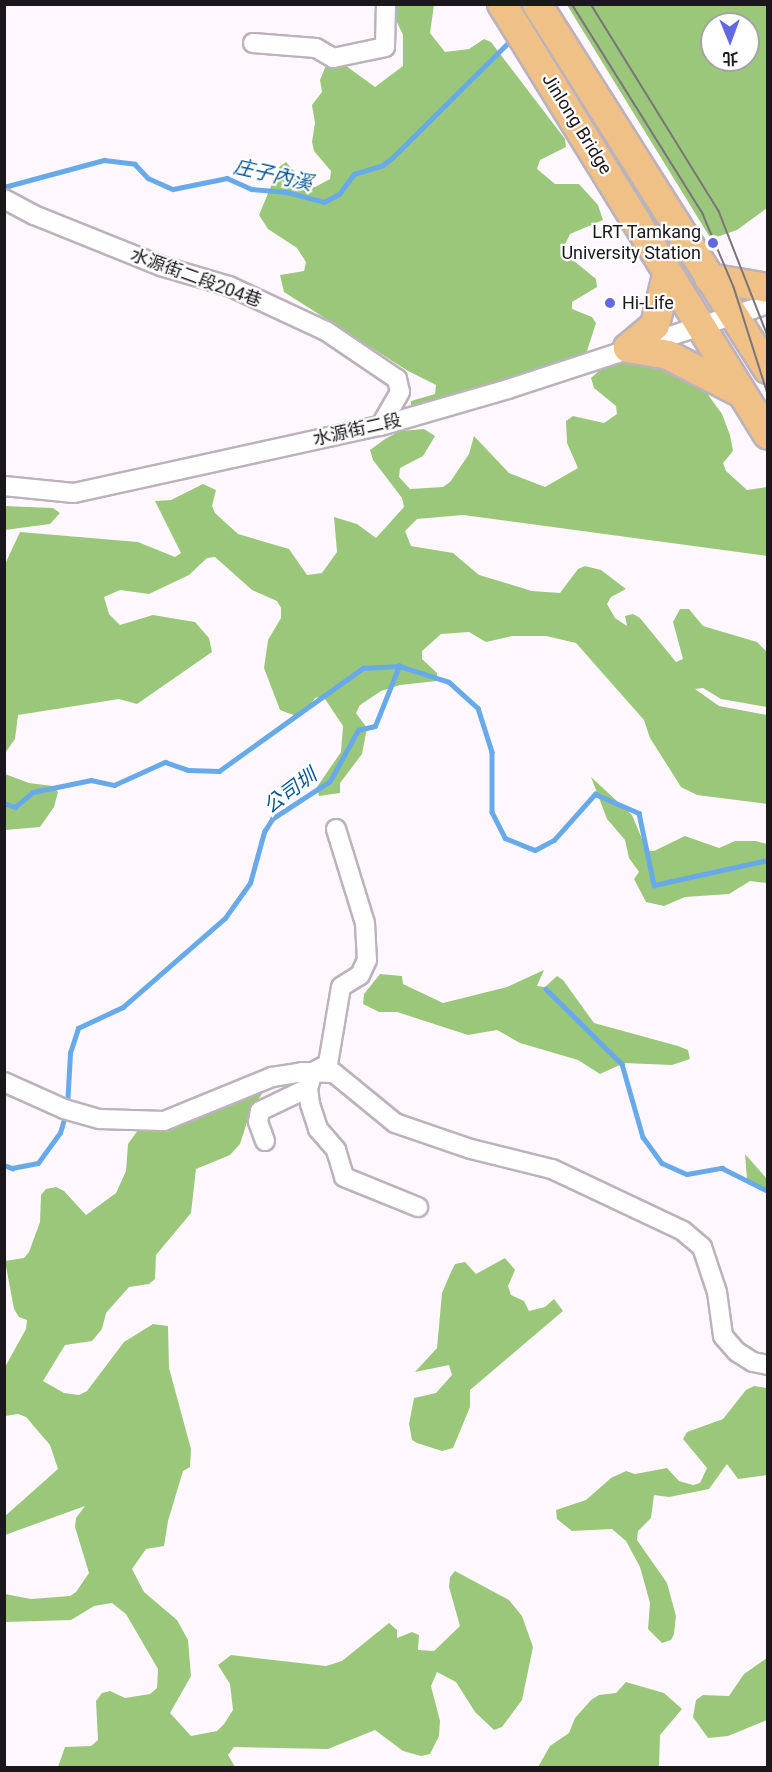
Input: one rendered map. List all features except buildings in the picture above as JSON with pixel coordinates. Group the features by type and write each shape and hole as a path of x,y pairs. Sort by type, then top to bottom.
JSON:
{"main road":[{"name":"Jinlong Bridge","path":"502,4 652,243 667,275 768,435"},
{"name":"Jinlong Bridge","path":"537,4 768,369"},
{"path":"628,348 655,325 664,299 667,275"},
{"path":"709,278 768,288"},
{"path":"628,348 668,355 710,374 743,395"}],"street":[{"path":"253,43 316,48 333,58 385,47 386,4"},
{"name":"水源街二段204巷","path":"4,199 34,215 161,266 229,286 326,331 398,379 400,392 380,426"},
{"name":"水源街二段","path":"4,486 74,493 380,426 508,390 628,348 768,304"},
{"path":"264,1141 258,1122 260,1112 310,1080 328,1064 340,987 360,975 367,960 364,923 336,829"},
{"path":"4,1082 70,1111 100,1119 164,1121 272,1077 310,1080 334,1073 395,1122 471,1149 552,1169 683,1231 702,1246 717,1292 723,1336 737,1352 753,1362 768,1365"},
{"path":"310,1080 318,1129 336,1150 344,1177 418,1207"}],"green space":[{"path":"389,5 434,5 430,33 445,52 469,49 484,39 491,42 565,139 566,147 540,160 537,169 555,184 579,184 598,205 603,220 570,234 562,251 596,279 597,287 572,302 572,309 592,317 596,323 587,351 573,361 411,410 411,401 435,394 436,385 408,371 284,292 280,275 304,271 306,262 297,248 268,229 259,215 279,167 286,162 307,186 315,187 330,179 331,171 314,151 312,142 315,123 312,105 322,92 320,80 327,63 342,63 375,87 403,66 403,35"},
{"path":"567,5 767,5 767,208 737,230 711,239"},
{"path":"616,356 691,371 722,414 730,435 733,451 723,463 726,471 747,490 767,487 767,556 463,515 417,519 405,531 411,546 453,553 479,575 532,591 560,593 578,569 585,566 601,570 626,589 611,597 607,604 615,618 627,626 625,616 633,614 640,618 676,662 683,659 673,622 680,609 689,609 703,626 757,642 767,652 767,707 721,699 703,688 695,689 719,706 767,715 767,804 697,795 681,787 650,738 644,720 576,643 546,636 512,636 486,642 469,632 441,634 422,651 422,659 437,673 437,681 400,685 381,691 360,705 356,713 367,728 362,754 340,783 340,793 319,796 317,787 341,752 343,726 323,696 315,698 305,712 296,716 280,710 264,668 268,640 281,618 281,608 277,601 252,590 215,557 207,558 189,575 149,594 120,590 104,597 109,614 120,625 153,615 195,622 209,638 212,652 137,704 119,699 18,715 15,739 5,753 5,564 20,532 138,542 175,557 181,553 155,501 171,500 203,484 216,490 212,506 215,513 238,534 289,549 307,575 322,573 337,552 334,517 357,524 376,538 404,507 402,498 373,460 370,450 400,431 424,429 435,436 423,456 400,468 399,477 410,489 443,487 450,482 469,454 474,436 509,473 545,487 578,468 567,443 566,421 573,416 604,423 617,414 616,406 594,388 591,378"},
{"path":"4,506 53,508 60,513 50,524 5,530"},
{"path":"5,774 29,783 53,786 58,792 54,807 40,827 5,830"},
{"path":"591,777 632,815 647,851 654,851 685,836 719,848 735,841 756,841 767,844 767,883 750,881 729,894 685,897 664,906 646,902 634,879 639,872 629,858 625,840 607,819"},
{"path":"544,970 537,986 545,987 557,976 563,980 594,1023 678,1046 688,1050 690,1059 672,1065 624,1063 600,1074 578,1060 520,1043 497,1030 468,1035 397,1012 379,1012 363,1004 364,994 380,974 402,976 403,984 443,1003 507,987"},
{"path":"266,1088 251,1110 240,1144 230,1155 196,1169 191,1213 156,1255 155,1279 149,1284 129,1287 106,1313 102,1329 92,1341 65,1345 43,1381 64,1393 79,1395 87,1391 124,1342 153,1324 168,1326 169,1368 191,1449 190,1467 183,1471 168,1521 164,1546 146,1549 132,1569 144,1592 177,1620 188,1640 191,1676 170,1713 191,1736 217,1731 233,1710 230,1684 218,1665 231,1655 326,1666 342,1661 389,1623 397,1630 397,1638 412,1632 419,1635 418,1650 434,1651 460,1626 449,1587 450,1577 455,1571 509,1600 522,1616 533,1647 522,1700 502,1727 494,1730 475,1712 456,1682 437,1672 431,1686 440,1721 439,1736 430,1754 421,1756 403,1751 375,1730 328,1749 234,1747 228,1755 235,1767 58,1767 65,1747 91,1746 98,1740 96,1701 102,1693 110,1691 125,1698 150,1694 157,1688 158,1669 126,1614 112,1603 94,1606 71,1620 5,1622 5,1594 31,1599 70,1596 76,1592 89,1573 75,1527 76,1518 85,1506 5,1535 5,1516 58,1469 50,1445 26,1417 18,1414 5,1416 5,1367 26,1329 27,1320 19,1317 14,1309 5,1261 24,1258 29,1252 40,1222 41,1195 46,1189 56,1187 64,1191 86,1215 116,1193 126,1171 128,1144 138,1130"},
{"path":"745,1154 767,1179 767,1193 747,1179"},
{"path":"505,1258 515,1270 508,1286 511,1295 524,1301 529,1311 545,1307 554,1299 563,1311 470,1390 470,1407 453,1448 442,1451 417,1443 412,1440 409,1424 414,1398 436,1393 452,1375 449,1365 415,1372 437,1348 442,1293 451,1272 455,1264 465,1262 476,1274"},
{"path":"754,1386 767,1388 767,1475 738,1479 727,1464 709,1489 669,1497 654,1495 651,1518 638,1531 637,1540 667,1583 676,1616 671,1640 662,1643 648,1629 650,1603 640,1567 626,1541 612,1529 572,1531 557,1519 556,1510 586,1500 611,1478 626,1471 635,1474 667,1468 679,1481 693,1485 700,1483 707,1468 683,1439 687,1432 723,1419 746,1390"},
{"path":"767,1658 767,1720 728,1736 708,1738 693,1717 696,1700 703,1695 729,1696 744,1674"},
{"path":"626,1682 664,1693 682,1709 660,1735 659,1767 538,1767 550,1746 569,1733 575,1718 591,1700 599,1695 616,1693"}],"waterway":[{"name":"庄子內溪","path":"4,187 104,160 135,164 148,178 173,189 227,178 252,189 287,192 324,202 339,194 354,174 383,165 393,157 513,38"},
{"path":"4,803 15,807 33,792 91,780 114,785 165,762 188,770 219,771 363,668 399,666"},
{"name":"公司圳","path":"67,1107 70,1053 78,1028 123,1007 225,918 250,883 264,832 272,819 330,781 358,730 375,726 399,666 449,682 478,708 492,752 492,812 505,838 535,850 554,840 595,794 639,813 654,885 768,860"},
{"path":"546,989 622,1064 643,1137 662,1163 687,1174 722,1168 768,1191"},
{"name":"公司圳","path":"4,1165 12,1168 38,1163 60,1133 65,1115"}],"tram line":[{"path":"572,4 703,214 734,287 768,394"},
{"path":"591,4 719,211 768,336"}],"place":[{"name":"LRT Tamkang University Station","path":"713,243"},
{"name":"Hi-Life","path":"610,303"}]}
